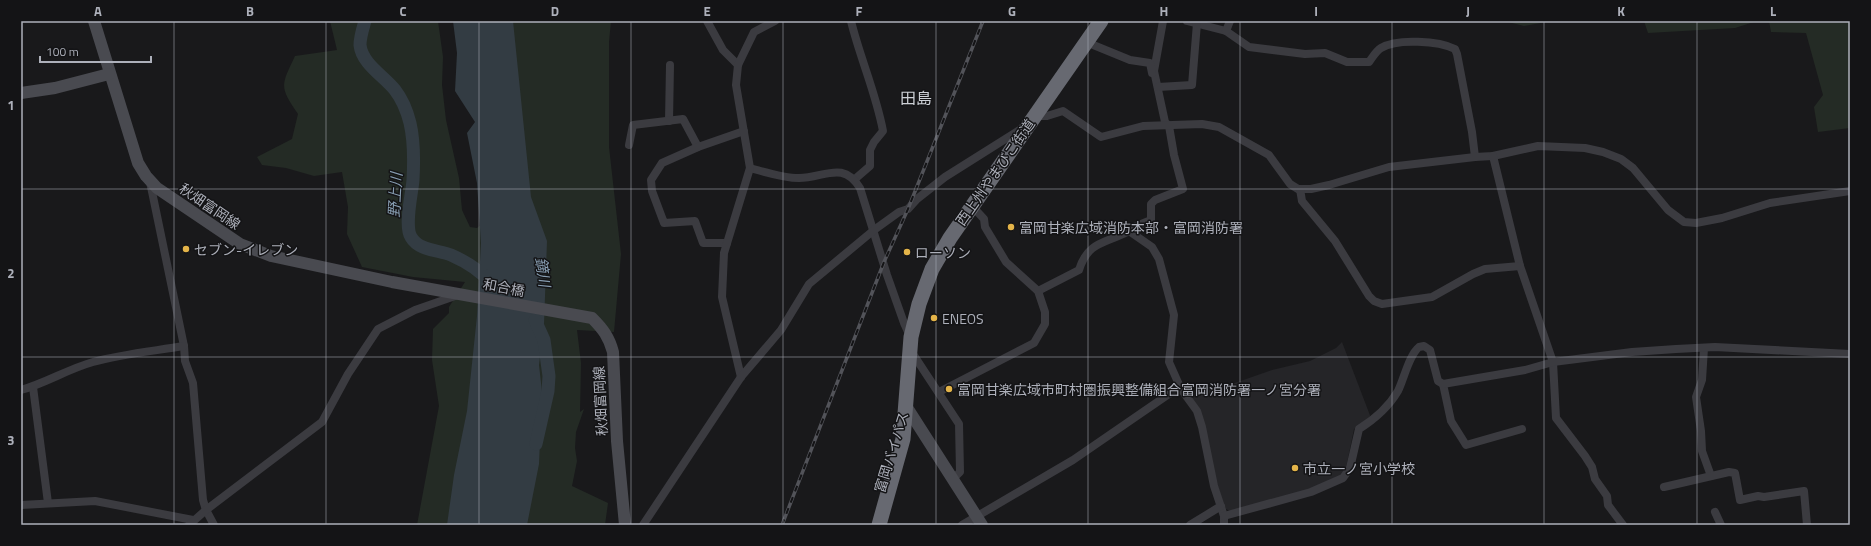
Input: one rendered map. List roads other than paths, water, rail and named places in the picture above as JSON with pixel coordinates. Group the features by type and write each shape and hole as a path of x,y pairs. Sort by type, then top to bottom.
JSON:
{"highway":[{"name":"西上州やまびこ街道","path":"906,406 911,343 919,304 932,269 950,238 1101,21"},
{"name":"富岡バイパス","path":"869,525 894,437 906,406"},
{"name":"富岡バイパス","path":"879,525 902,439 906,406"}],"main road":[{"name":"秋畑富岡線","path":"94,21 138,163 150,181 157,188 225,236 253,250 392,282 471,296"},
{"path":"21,93 55,88 110,74"},
{"name":"和合橋","path":"471,296 556,312"},
{"name":"秋畑富岡線","path":"556,312 592,318 603,328 610,339 613,352 617,441 625,525"},
{"path":"906,406 979,521"}],"street":[{"path":"707,21 723,50 738,65"},
{"path":"741,377 722,297 724,253 750,168 736,85 738,65 754,32 775,21"},
{"path":"851,21 858,52 879,108 883,131 874,142 870,150 870,166 855,179"},
{"path":"1038,291 1079,270 1083,258 1091,248 1100,243 1114,240 1134,227 1151,220 1151,204 1155,200 1183,190 1174,155 1169,126 1165,122 1155,74 1163,21"},
{"path":"1187,21 1226,31 1249,47 1305,54 1325,53 1347,62 1369,62 1380,48 1388,45 1425,42 1439,43 1455,49 1472,132 1475,156"},
{"path":"1226,31 1230,21"},
{"path":"1158,88 1192,85 1197,24"},
{"path":"1086,42 1130,60 1150,63 1151,72 1155,74"},
{"path":"669,121 670,64"},
{"path":"643,525 741,377 781,330 809,284 874,230 899,212 908,209 917,199 945,177 1030,121 1063,111 1101,137 1143,126 1202,124 1219,127 1269,156 1290,184 1300,189 1329,185 1389,167 1475,156 1493,156 1538,146 1585,148 1603,152 1621,159 1633,168 1668,210 1684,222 1696,223 1722,218 1770,203 1850,191"},
{"path":"629,145 633,125 683,119 698,147"},
{"path":"727,242 703,243 695,221 664,223 652,191 651,180 662,163 698,147 744,131"},
{"path":"1493,156 1520,266 1553,362 1556,418 1592,467 1595,479 1607,496 1608,505 1623,525"},
{"path":"750,168 799,178 839,172 855,179 860,188 887,275 911,343 959,424 960,472 953,479"},
{"path":"150,181 184,346 185,361 193,383 203,500 206,510 214,525"},
{"path":"1300,189 1302,201 1335,241 1369,296 1374,301 1382,304 1432,297 1485,269 1520,266"},
{"path":"939,392 1034,343 1045,324 1045,312 1038,291 1006,262 985,228 984,219 972,206"},
{"path":"1129,231 1152,247 1159,259 1174,315 1169,362 1181,389 1198,411 1214,486 1224,516 1224,525"},
{"path":"21,505 95,501 191,523 322,422 348,374 378,329 415,310 458,294"},
{"path":"21,390 33,387 66,371 93,362 184,346"},
{"path":"1224,516 1311,492 1343,478 1350,468 1359,430 1378,417 1389,404 1398,390 1417,348 1424,346 1430,350 1438,381 1443,384 1525,370 1553,362 1632,352 1704,348 1850,354"},
{"path":"1704,348 1702,380 1696,397 1701,431 1702,451 1711,476"},
{"path":"1443,384 1451,421 1466,445 1522,429"},
{"path":"33,387 48,503"},
{"path":"962,525 979,521 1169,394 1181,389"},
{"path":"1664,487 1729,472 1735,473 1740,500 1758,496 1764,497 1804,491 1807,525"},
{"path":"1190,525 1221,506"},
{"path":"1716,512 1721,525"}],"water":[{"path":"453,21 513,21 531,197 547,241 544,324 539,365 542,392 539,464 527,525 447,525 454,475 467,411 477,316 481,243 477,183 467,133 475,122 455,91 457,53"}],"waterway":[{"name":"野上川","path":"365,21 360,42 362,52 369,64 398,94 404,105 410,123 414,159 408,217 409,232 411,237 415,242 424,248 446,253 468,264 478,270 491,283"},
{"name":"鏑川","path":"535,320 544,340 549,376 548,391 536,444"}],"railway":[{"path":"782,525 884,262 908,209 983,21"}],"place":[{"name":"富岡甘楽広域消防本部・富岡消防署","path":"1011,227"},
{"name":"セブン-イレブン","path":"186,249"},
{"name":"ローソン","path":"907,252"},
{"name":"ENEOS","path":"934,318"},
{"name":"富岡甘楽広域市町村圏振興整備組合富岡消防署一ノ宮分署","path":"949,389"},
{"name":"市立一ノ宮小学校","path":"1295,468"}],"district":[{"name":"田島","path":"916,98"}]}
